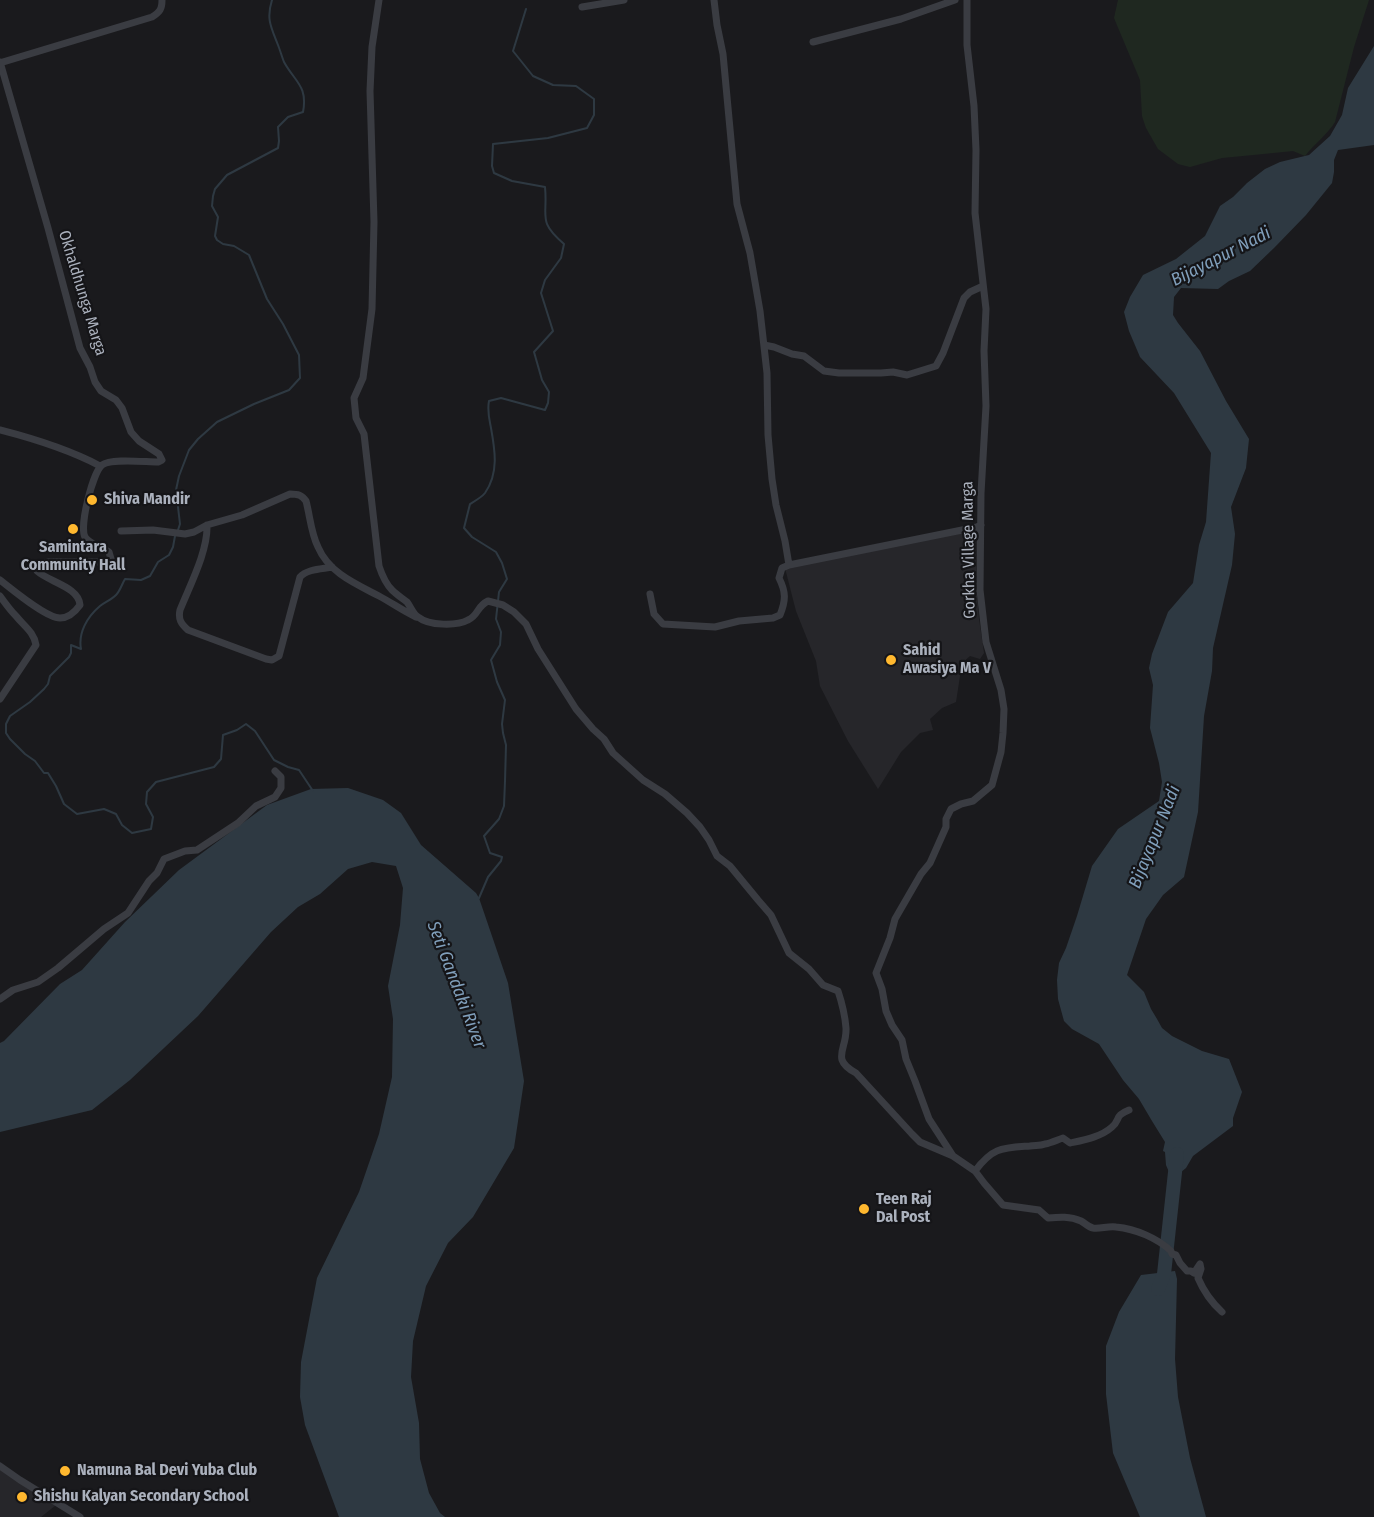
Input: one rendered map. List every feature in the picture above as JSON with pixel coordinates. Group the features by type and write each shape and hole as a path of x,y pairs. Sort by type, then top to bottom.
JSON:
{"street":[{"path":"0,63 152,17 162,7 162,0"},
{"path":"379,0 372,47 370,91 374,222 372,309 363,378 354,398 354,408 364,434 379,566 384,581 405,600 416,617"},
{"path":"582,7 624,0"},
{"path":"714,0 723,54 737,204 750,253 760,311 767,373 768,435 772,478 789,565"},
{"path":"813,42 901,19 955,0"},
{"name":"Gorkha Village Marga","path":"967,0 967,45 976,150 975,213 984,286 986,330 980,590 986,642 1001,690 1004,709 1000,752 992,785 973,801 951,809 946,819 946,827 930,863 921,874 895,919 876,973 886,1011 902,1040 906,1059 929,1119 953,1156 975,1171 1003,1205 1039,1210 1048,1218 1071,1218 1091,1228 1118,1227 1150,1236 1172,1251 1187,1271 1194,1273 1200,1264 1198,1278 1202,1287 1222,1312"},
{"name":"Okhaldhunga Marga","path":"0,63 80,348 100,391 116,400 122,408 131,432 162,458 158,462 117,461 107,462 100,466"},
{"path":"764,345 804,356 824,371 839,374 893,372 907,375 921,372 936,366 964,298 970,292 984,286"},
{"path":"0,430 40,440 77,454 100,466 96,472 84,515 83,528 85,537 108,552 111,559 102,563 50,562 37,566 36,571 41,575 65,587 80,600 80,605 76,610 63,618 45,613 0,580"},
{"path":"121,531 153,530 185,534 242,515 290,494 298,494 306,501 317,546 324,559 336,571 406,613 435,624 457,624 471,619 480,604 488,601 503,604 514,612 526,624 538,649 576,709 593,729 614,753 643,780 665,794 687,813 700,827 717,856 730,866 771,915 789,953 809,969 823,985 838,991 846,1031 841,1058 845,1067 856,1073 920,1142 953,1156"},
{"path":"207,525 205,547 180,610 182,626 267,659 272,660 279,656 300,577 303,573 332,567"},
{"path":"650,594 654,614 663,624 715,627 739,621 773,618 780,615 784,604 784,588 779,578 782,568 977,528 981,525"},
{"path":"0,596 31,632 36,645 0,699"},
{"path":"0,999 13,990 38,982 104,929 128,913 138,896 157,873 164,859 185,851 197,850 238,823 256,806 275,797 281,788 281,777 275,771"},
{"path":"975,1171 985,1157 995,1151 1044,1145 1064,1138 1070,1143 1096,1137 1113,1127 1120,1114 1129,1110"},
{"path":"0,1466 80,1517"}],"shaded area":[{"path":"1118,0 1369,0 1354,47 1335,122 1305,156 1293,151 1222,158 1190,167 1178,164 1158,149 1146,128 1142,116 1140,80 1114,18"},
{"name":"Sahid Awasiya Ma V","path":"977,530 976,583 984,653 980,659 970,656 962,663 956,702 942,708 930,719 933,730 920,733 901,752 878,789 848,741 820,686 816,661 796,611 785,568"},
{"name":"Shishu Kalyan Secondary School","path":"0,1467 56,1505 41,1517 0,1517"}],"water":[{"path":"1374,46 1374,145 1338,150 1334,160 1332,183 1306,215 1250,271 1218,289 1181,288 1174,297 1173,315 1200,351 1249,439 1246,468 1231,507 1235,534 1232,565 1213,648 1212,671 1204,716 1198,812 1184,877 1163,895 1146,919 1127,975 1144,992 1162,1028 1172,1036 1202,1051 1229,1059 1242,1092 1233,1118 1233,1126 1193,1156 1181,1172 1169,1172 1163,1151 1165,1142 1139,1099 1099,1044 1072,1029 1064,1021 1058,999 1057,980 1059,963 1077,916 1092,866 1118,829 1159,801 1162,782 1150,728 1153,685 1149,668 1168,612 1193,583 1199,545 1206,522 1211,453 1174,393 1140,357 1124,312 1143,275 1176,259 1205,236 1220,206 1265,169 1280,162 1309,155 1330,136 1342,115 1348,88"},
{"name":"Seti Gandaki River","path":"348,788 383,800 401,813 421,845 476,893 508,983 524,1081 514,1148 473,1217 448,1243 426,1286 413,1341 411,1377 419,1423 420,1459 429,1493 440,1513 445,1517 339,1517 305,1425 300,1397 301,1362 317,1278 359,1192 379,1134 392,1077 393,1019 388,986 400,925 403,888 396,866 372,862 348,869 320,894 298,907 271,932 198,1016 130,1080 92,1110 0,1132 0,1043 60,984 82,970 125,922 179,870 267,805 311,789"},
{"path":"1175,1271 1177,1279 1175,1359 1178,1397 1190,1458 1206,1517 1140,1517 1113,1453 1106,1394 1106,1346 1119,1312 1141,1275"}],"waterway":[{"path":"178,530 180,524 176,490 189,450 217,422 289,390 300,378 299,355 267,299 249,255 217,240 215,236 218,217 212,206 215,189 227,175 278,148 278,127 288,117 303,112 302,90 284,62 271,28 269,13 272,0"},
{"path":"479,898 488,877 502,857 490,853 484,836 499,819 504,806 506,745 502,724 505,700 491,660 500,645 501,632 496,619 499,592 507,579 496,552 472,537 464,528 470,504 485,493 494,469 495,453 488,414 489,401 501,398 545,410 548,403 549,392 542,380 534,352 553,331 541,293 545,280 561,258 564,244 547,224 545,187 512,181 494,173 493,144 548,138 587,128 594,115 594,99 576,86 553,85 533,76 513,51 526,9"},
{"path":"175,536 169,555 158,562 150,576 141,580 125,579 116,595 91,615 82,631 81,649 71,645 69,657 50,676 44,689 10,716 6,724 6,733 44,773 48,773 64,804 77,814 104,809 116,814 122,825 132,833 151,829 153,817 146,804 147,792 156,782 214,767 221,759 223,735 246,724 255,731 274,760 299,770 313,791"},
{"name":"Bijayapur Nadi","path":"1158,1289 1164,1274 1177,1154"}],"place":[{"name":"Shiva Mandir","path":"92,500"},
{"name":"Samintara Community Hall","path":"73,529"},
{"name":"Sahid Awasiya Ma V","path":"891,660"},
{"name":"Teen Raj Dal Post","path":"864,1209"},
{"name":"Namuna Bal Devi Yuba Club","path":"65,1471"},
{"name":"Shishu Kalyan Secondary School","path":"22,1497"}]}
